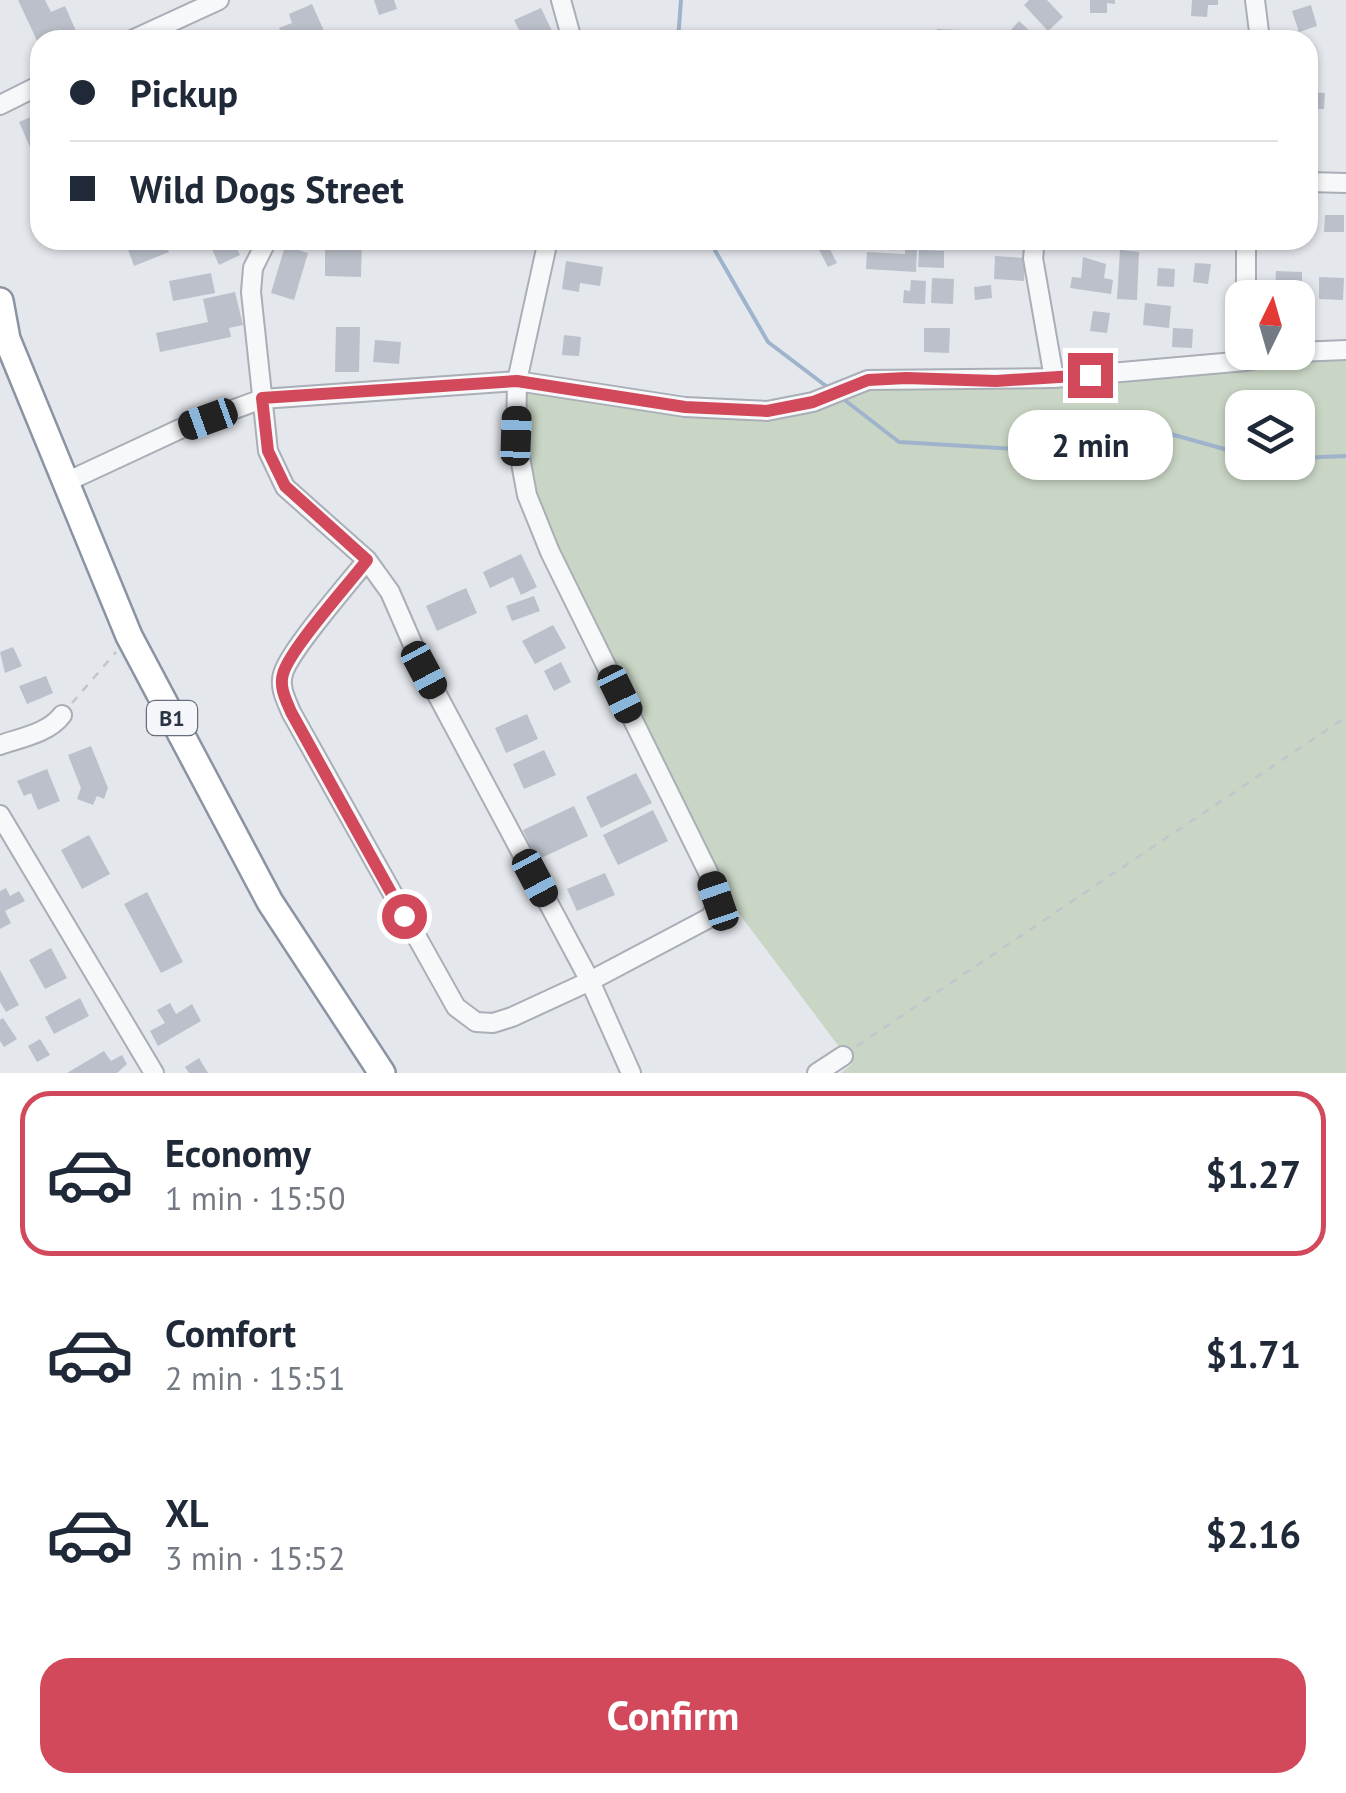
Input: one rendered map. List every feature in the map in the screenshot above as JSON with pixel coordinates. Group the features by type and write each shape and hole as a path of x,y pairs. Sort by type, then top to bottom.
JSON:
{"highway":[{"name":"B1","path":"0,301 4,334 129,636 270,902 382,1073"}],"street":[{"path":"154,30 219,0"},
{"path":"561,0 569,30"},
{"path":"1255,0 1259,30"},
{"path":"0,105 30,90"},
{"path":"1318,182 1346,183"},
{"path":"260,250 251,292 268,451 285,486 367,560 390,592 424,670 590,981 631,1073"},
{"path":"367,560 287,666 282,675 283,691 291,712 456,1006 476,1022 494,1023 590,981 711,918 718,901 708,872 550,552 527,496 516,436 517,381 546,250"},
{"path":"1034,250 1054,378"},
{"path":"1246,250 1246,280"},
{"path":"1315,351 1346,350"},
{"path":"64,483 262,398 517,381 685,407 767,411 801,406 868,380 1054,378 1225,359"},
{"path":"0,745 39,732 58,722 62,715"},
{"path":"0,815 154,1073"},
{"path":"817,1073 843,1056"}],"path":[{"path":"62,715 129,636"},
{"path":"843,1056 1346,717"}],"green space":[{"path":"1346,350 1346,1073 841,1073 852,1064 708,872 527,495 517,381 767,411 868,380 996,381 1225,361 1225,370 1315,370 1315,353"}],"building":[{"path":"18,0 45,0 51,12 65,6 76,30 32,30"},
{"path":"374,0 394,0 397,9 379,15"},
{"path":"1029,0 1047,0 1063,17 1047,30 1024,5"},
{"path":"1090,0 1115,0 1115,4 1107,3 1107,13 1090,13"},
{"path":"1192,0 1218,0 1218,5 1208,5 1207,17 1191,16"},
{"path":"312,4 324,30 280,30 292,23 289,14"},
{"path":"1311,5 1317,26 1298,30 1292,11"},
{"path":"541,8 552,30 519,30 514,20"},
{"path":"1019,21 1029,30 1011,30"},
{"path":"1318,93 1325,93 1324,109 1318,109"},
{"path":"30,117 30,147 19,122"},
{"path":"1325,215 1344,215 1344,232 1324,232"},
{"path":"128,250 168,250 169,252 134,266"},
{"path":"212,250 238,250 240,255 219,265"},
{"path":"284,250 308,253 294,300 271,293"},
{"path":"325,250 362,250 361,277 325,276"},
{"path":"819,250 830,250 837,263 828,267"},
{"path":"905,250 917,250 916,272 866,269 867,252 905,254"},
{"path":"919,250 944,251 944,268 918,267"},
{"path":"1120,250 1139,252 1137,300 1117,299"},
{"path":"995,256 1025,258 1024,281 994,279"},
{"path":"1083,257 1106,264 1104,278 1113,280 1111,294 1070,288 1072,277 1081,278"},
{"path":"566,261 603,267 600,286 580,283 579,292 562,289"},
{"path":"1195,263 1211,264 1208,284 1193,282"},
{"path":"1158,268 1175,269 1174,287 1157,286"},
{"path":"1276,271 1302,272 1302,280 1276,280"},
{"path":"211,273 215,293 173,301 169,281"},
{"path":"1319,277 1344,278 1343,300 1319,299"},
{"path":"932,278 954,279 953,304 931,303"},
{"path":"911,280 926,281 925,304 903,303 904,290 910,291"},
{"path":"991,285 992,298 975,300 974,287"},
{"path":"235,292 243,325 229,328 231,337 160,352 156,333 208,322 203,299"},
{"path":"1145,303 1171,306 1169,328 1143,325"},
{"path":"1093,311 1110,313 1107,333 1090,331"},
{"path":"336,327 360,327 359,372 335,372"},
{"path":"924,328 950,328 949,353 924,352"},
{"path":"1173,328 1193,329 1192,348 1172,347"},
{"path":"564,335 581,337 579,356 562,355"},
{"path":"375,340 401,342 399,364 373,362"},
{"path":"521,554 537,587 521,595 513,577 490,588 483,572"},
{"path":"466,588 477,613 437,631 426,606"},
{"path":"534,596 540,611 512,621 506,606"},
{"path":"553,625 566,648 535,664 522,641"},
{"path":"13,647 22,666 5,673 0,652"},
{"path":"561,662 571,682 554,691 544,671"},
{"path":"46,676 53,693 27,704 19,686"},
{"path":"527,714 538,739 506,753 495,728"},
{"path":"91,746 108,788 104,799 97,796 93,805 77,799 81,788 68,755"},
{"path":"544,750 556,775 524,789 513,764"},
{"path":"47,769 60,801 38,810 31,793 24,796 17,781"},
{"path":"636,773 652,803 601,828 586,797"},
{"path":"574,806 588,836 537,860 523,830"},
{"path":"653,810 668,841 618,865 603,835"},
{"path":"89,835 110,874 82,889 61,850"},
{"path":"605,873 615,895 577,911 567,889"},
{"path":"6,888 10,896 19,891 25,901 5,911 11,923 0,929 0,891"},
{"path":"147,892 183,962 161,973 124,904"},
{"path":"51,948 67,978 45,989 29,960"},
{"path":"0,970 19,1005 6,1012 0,1002"},
{"path":"80,998 89,1016 54,1034 45,1017"},
{"path":"170,1003 176,1014 192,1004 201,1021 158,1046 150,1031 165,1023 157,1010"},
{"path":"3,1018 17,1039 4,1047 0,1041"},
{"path":"40,1039 50,1055 37,1062 28,1046"},
{"path":"104,1051 111,1061 122,1055 127,1064 117,1073 67,1073"},
{"path":"199,1058 208,1073 189,1073 185,1067"}],"waterway":[{"path":"679,30 681,0"},
{"path":"715,250 768,342 830,389"},
{"path":"842,398 899,442 1016,449 1160,431 1225,449"},
{"path":"1315,457 1346,456"}],"route":[{"path":"404,916 283,691 282,675 292,656 367,560 285,486 268,451 262,398 517,381 685,407 767,411 813,402 868,380 996,381 1090,375"}]}
